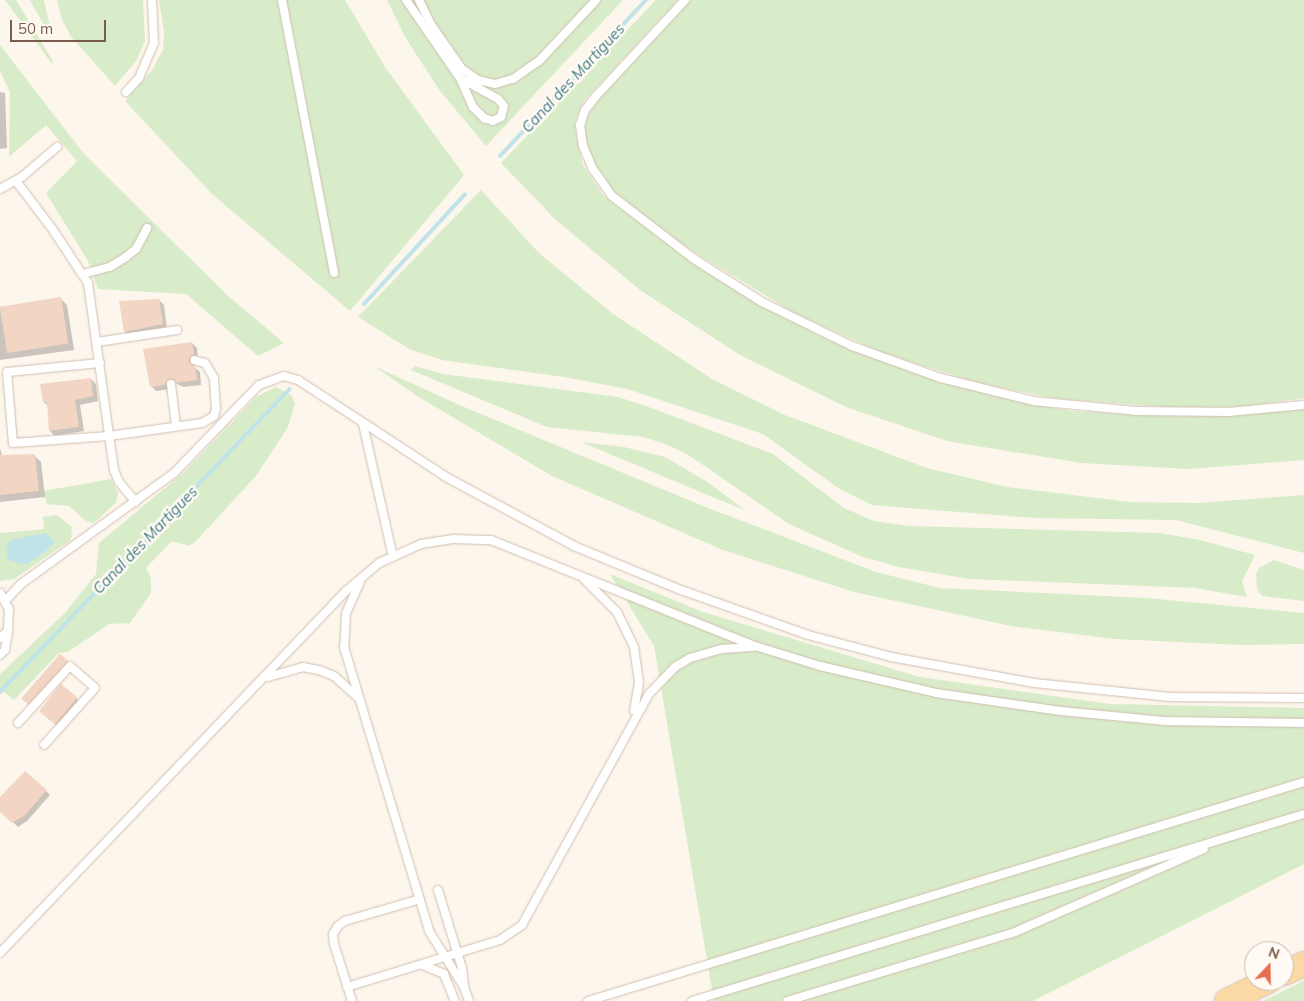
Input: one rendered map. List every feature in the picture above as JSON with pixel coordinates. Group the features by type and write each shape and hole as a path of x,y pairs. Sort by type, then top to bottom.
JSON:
{"main road":[{"path":"1227,1001 1248,991"}],"lane":[{"path":"126,92 139,78 154,43 152,0"},
{"path":"282,0 334,273"},
{"path":"406,0 460,78 473,106 484,118 493,121 501,117 504,106 498,99 460,78"},
{"path":"419,0 430,23 462,70 478,80 494,84 513,79 539,61 596,0"},
{"path":"685,0 596,96 585,110 580,124 583,146 593,169 612,196 694,259 762,302 852,346 941,378 1033,401 1136,411 1228,412 1304,405"},
{"path":"0,189 16,181 57,147"},
{"path":"16,181 84,274 88,283 109,436 119,482 136,502"},
{"path":"84,274 110,268 126,257 136,249 147,228"},
{"path":"97,342 177,330"},
{"path":"100,363 6,372 13,443 109,436 202,423 214,416 216,409 214,378 205,363 194,360"},
{"path":"6,600 20,584 174,473 259,385 272,378 284,376 298,380 446,477 574,546 681,590 808,635 891,657 1034,683 1170,696 1304,698"},
{"path":"171,384 176,426"},
{"path":"363,424 393,557"},
{"path":"0,953 364,574 393,557 421,544 454,538 492,540 760,647 881,681 1002,704 1164,722 1304,723"},
{"path":"364,574 352,596 343,629 344,647 430,931 464,987"},
{"path":"578,574 618,612 634,646 639,683 632,720"},
{"path":"0,593 6,600 10,616 5,650 0,655"},
{"path":"0,638 8,630"},
{"path":"347,987 500,940 522,925 632,720 649,694 675,666 704,652 760,647"},
{"path":"18,723 70,666 95,688 44,745"},
{"path":"256,685 273,674 303,667 334,676 359,699"},
{"path":"588,1001 1304,782"},
{"path":"692,1001 1304,814"},
{"path":"787,1001 1015,932 1238,834"},
{"path":"438,890 458,953 464,987 469,1001"},
{"path":"352,1001 334,944 333,934 338,926 345,920 420,899"},
{"path":"420,965 444,974 455,1001"}],"green space":[{"path":"5,0 16,0 53,61 52,64"},
{"path":"30,0 44,0 51,31 48,33"},
{"path":"57,0 143,0 145,41 136,61 115,86 72,38 62,20"},
{"path":"159,0 345,0 385,67 464,175 350,311 212,194 125,101 152,70 163,50 164,32"},
{"path":"387,0 623,0 486,146 440,91 405,37"},
{"path":"656,0 678,0 583,102 575,122 576,135 583,165 604,196 705,271 760,305 828,340 989,395 1069,411 1144,415 1228,415 1304,409 1304,460 1188,469 1081,463 947,441 846,407 740,355 640,290 557,221 501,163"},
{"path":"691,0 1304,0 1304,398 1240,407 1164,407 1052,398 979,383 885,354 796,314 679,243 613,191 600,174 586,143 585,131 586,120 596,102"},
{"path":"0,45 84,154 227,295 284,343 258,356 186,294 98,289 88,261 46,193 77,161 46,125 9,157 10,92 0,71"},
{"path":"481,190 539,253 613,314 712,379 785,415 927,468 1007,487 1130,502 1198,503 1304,495 1304,553 1176,520 1035,518 872,505 838,488 763,434 627,389 564,377 442,360 411,350 358,317"},
{"path":"374,366 457,404 708,508 876,572 940,588 1147,598 1304,613 1304,644 1241,645 1115,639 1011,626 854,592 723,550 552,476 417,396"},
{"path":"415,366 443,374 618,397 646,406 773,454 844,508 874,521 909,526 1160,533 1200,540 1255,555 1242,581 1247,597 1195,588 969,579 899,567 863,557 789,524 687,454 665,444 643,437 547,427 411,370"},
{"path":"276,387 292,396 295,404 288,427 256,476 196,541 189,546 172,541 146,568 151,578 151,593 130,623 109,624 68,652 59,653 14,700 0,689 0,674 65,613 96,574 99,543 183,473 256,397"},
{"path":"581,442 624,447 665,457 709,483 746,511"},
{"path":"111,479 118,493 116,503 94,523 86,521 69,506 47,504 43,491"},
{"path":"57,515 72,527 71,540 14,579 0,581 0,533 44,529 43,517"},
{"path":"1274,560 1304,570 1304,601 1262,596 1257,589 1256,574 1259,568"},
{"path":"610,574 703,612 920,677 1110,704 1304,708 1304,864 1033,1001 714,1001 654,646"},
{"path":"1304,981 1304,1001 1263,1001 1284,991 1294,991 1294,986"}],"water":[{"path":"45,533 55,542 46,551 29,563 22,564 8,560 6,549 10,540"}],"building":[{"path":"61,297 68,343 7,353 0,307"},
{"path":"159,299 163,324 124,332 119,301"},
{"path":"192,342 194,354 188,361 195,366 197,380 176,383 170,379 165,385 150,387 143,349"},
{"path":"91,378 93,396 75,400 79,427 49,431 47,402 43,402 40,384"},
{"path":"35,454 39,491 0,495 0,455"},
{"path":"60,654 68,661 30,706 21,699"},
{"path":"61,684 77,697 55,724 39,711"},
{"path":"25,771 47,790 24,816 12,823 0,812 0,797"}],"waterway":[{"name":"Canal des Martigues","path":"500,156 646,0"},
{"name":"Canal des Martigues","path":"364,304 465,194"},
{"name":"Canal des Martigues","path":"0,692 290,389"}]}
